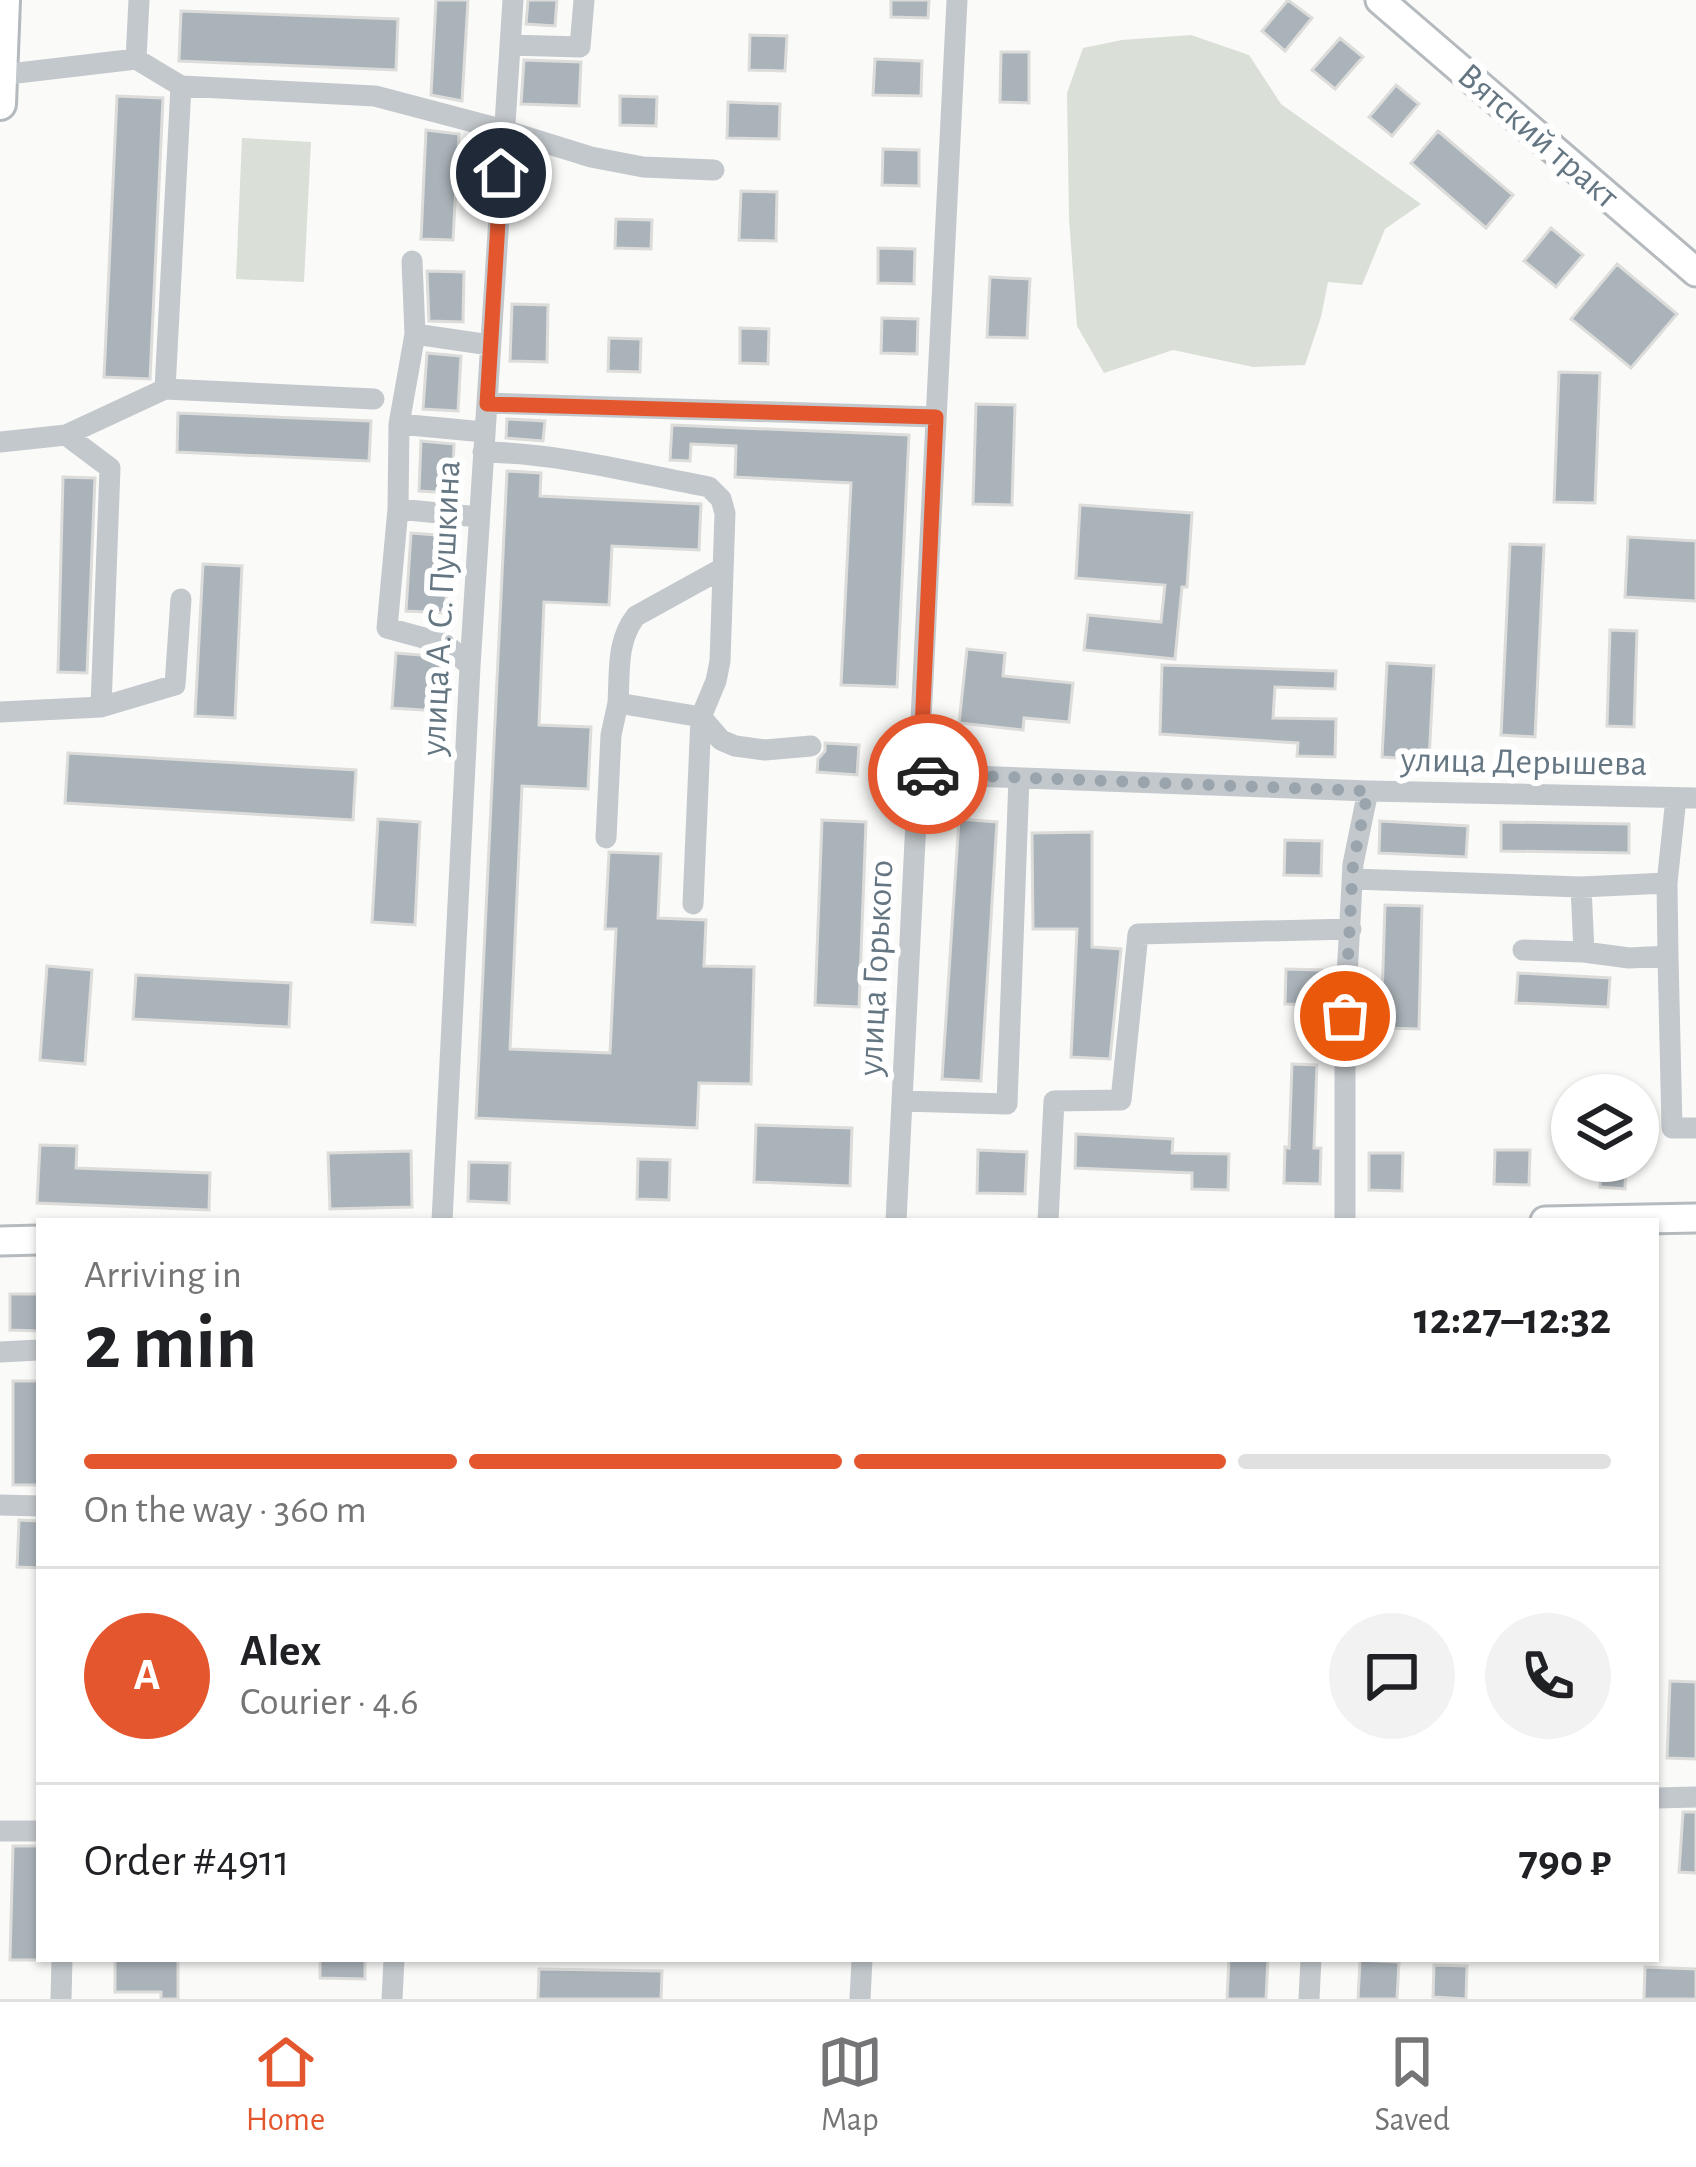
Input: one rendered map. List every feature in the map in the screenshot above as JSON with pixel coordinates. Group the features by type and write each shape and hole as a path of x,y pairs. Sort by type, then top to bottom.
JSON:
{"highway":[{"path":"0,104 4,0"}],"main road":[{"name":"Вятский тракт","path":"1389,3 1696,272"},
{"path":"1659,1219 1696,1218"},
{"path":"0,1241 36,1240"}],"street":[{"path":"136,58 139,0"},
{"name":"улица А. С. Пушкина","path":"442,1218 470,666 513,0"},
{"path":"510,45 580,47 584,0"},
{"name":"улица Горького","path":"896,1218 957,0"},
{"path":"1,75 136,58 181,86 374,96 591,158 714,170"},
{"path":"165,389 181,86"},
{"path":"412,261 415,334 399,424 398,508 387,628 446,644 470,666"},
{"path":"415,334 490,345"},
{"path":"0,442 66,436 165,389 374,399"},
{"path":"487,404 936,417"},
{"path":"399,424 709,487 722,499 720,661 701,717 693,904"},
{"path":"66,436 110,468 101,707"},
{"path":"398,508 479,517"},
{"path":"606,838 611,735 627,627 636,616 723,568"},
{"path":"0,712 101,707 175,685 181,598"},
{"path":"618,703 701,717 721,740 735,746 765,750 811,746"},
{"name":"улица Дерышева","path":"920,774 1686,798"},
{"path":"902,1101 1007,1104 1019,778"},
{"path":"1345,1218 1345,1016 1352,879 1368,791"},
{"path":"1686,798 1667,883 1672,1127 1696,1128"},
{"path":"1352,879 1581,887 1667,883"},
{"path":"1581,887 1584,952"},
{"path":"1048,1218 1054,1101 1120,1100 1138,934 1351,929"},
{"path":"1523,950 1629,958 1668,956"},
{"path":"0,1352 36,1350"},
{"path":"0,1505 36,1506"},
{"path":"1659,1798 1696,1797"},
{"path":"0,1831 36,1831"},
{"path":"61,1999 62,1962"},
{"path":"392,1999 394,1962"},
{"path":"860,1999 862,1962"},
{"path":"1309,1999 1312,1962"}],"shaded area":[{"path":"1191,35 1249,55 1281,104 1421,204 1385,229 1362,285 1328,282 1305,365 1253,367 1173,350 1104,373 1077,326 1067,93 1083,48"},
{"path":"242,138 311,142 304,282 236,279"}],"building":[{"path":"436,0 468,0 462,101 431,95"},
{"path":"528,0 557,0 555,26 526,24"},
{"path":"891,0 929,0 928,18 891,17"},
{"path":"1288,0 1312,18 1285,51 1262,31"},
{"path":"181,11 398,19 396,70 179,61"},
{"path":"750,35 787,36 785,71 749,70"},
{"path":"1340,38 1363,57 1335,89 1312,70"},
{"path":"1001,52 1029,52 1029,103 1000,102"},
{"path":"875,59 922,61 921,96 873,95"},
{"path":"524,60 581,62 579,106 521,104"},
{"path":"1396,85 1419,104 1392,136 1369,117"},
{"path":"117,96 163,98 150,379 104,377"},
{"path":"620,96 657,97 656,126 620,125"},
{"path":"728,102 780,104 779,139 727,138"},
{"path":"426,130 459,134 453,240 421,239"},
{"path":"1438,131 1513,195 1486,228 1411,163"},
{"path":"883,149 919,150 919,186 882,185"},
{"path":"741,191 777,192 776,241 739,240"},
{"path":"616,219 652,220 651,249 615,248"},
{"path":"1551,228 1583,255 1556,287 1524,261"},
{"path":"878,248 915,249 914,284 878,283"},
{"path":"1617,264 1677,314 1631,368 1571,319"},
{"path":"427,271 464,272 463,322 429,321"},
{"path":"990,277 1030,279 1027,338 987,337"},
{"path":"512,304 548,305 547,362 510,361"},
{"path":"882,318 918,319 917,354 881,353"},
{"path":"740,328 769,329 768,364 740,363"},
{"path":"609,338 641,339 640,372 608,371"},
{"path":"427,353 461,356 458,411 423,409"},
{"path":"1559,372 1600,373 1595,503 1554,502"},
{"path":"976,404 1015,405 1012,505 973,504"},
{"path":"178,413 371,421 369,461 177,452"},
{"path":"507,419 545,421 543,441 506,438"},
{"path":"672,425 909,435 897,687 841,685 851,483 735,477 736,446 691,444 690,461 670,460"},
{"path":"421,441 454,444 452,493 419,491"},
{"path":"507,471 541,473 540,496 701,504 699,550 612,546 609,605 544,602 539,725 591,727 588,789 522,786 510,1049 610,1053 616,929 605,929 609,852 661,854 658,918 706,920 704,966 754,967 751,1084 699,1083 697,1128 476,1118"},
{"path":"63,477 95,478 87,673 58,672"},
{"path":"1080,505 1192,513 1175,659 1084,650 1088,615 1161,622 1165,585 1076,578"},
{"path":"411,533 450,536 445,613 406,611"},
{"path":"1628,537 1696,541 1696,601 1625,597"},
{"path":"1510,544 1544,545 1535,737 1501,735"},
{"path":"203,564 242,566 235,718 195,716"},
{"path":"1610,630 1637,631 1634,727 1607,726"},
{"path":"967,649 1005,653 1003,676 1073,683 1069,722 1024,718 1023,730 959,723"},
{"path":"396,653 441,660 438,711 392,708"},
{"path":"1387,663 1434,666 1429,760 1382,757"},
{"path":"1162,665 1336,671 1335,689 1275,687 1273,718 1336,719 1335,757 1297,756 1298,743 1160,734"},
{"path":"825,743 859,745 857,775 817,772"},
{"path":"68,753 356,770 353,820 65,803"},
{"path":"378,819 420,822 415,925 372,922"},
{"path":"959,819 997,822 981,1081 942,1079"},
{"path":"822,820 866,822 859,1007 815,1005"},
{"path":"1380,821 1468,826 1466,857 1379,853"},
{"path":"1501,822 1629,824 1629,853 1501,851"},
{"path":"1092,832 1092,947 1121,949 1110,1059 1071,1057 1077,929 1033,929 1032,833"},
{"path":"1285,840 1322,841 1321,876 1284,875"},
{"path":"1385,905 1422,906 1419,1029 1381,1028"},
{"path":"47,966 92,970 85,1064 40,1060"},
{"path":"1286,969 1322,970 1322,1005 1285,1004"},
{"path":"1518,973 1610,978 1608,1007 1516,1003"},
{"path":"136,975 291,983 289,1027 133,1019"},
{"path":"1292,1064 1317,1065 1314,1148 1321,1148 1320,1184 1284,1183"},
{"path":"756,1125 852,1128 850,1186 754,1182"},
{"path":"1076,1134 1173,1139 1172,1153 1229,1154 1228,1190 1192,1189 1192,1173 1075,1168"},
{"path":"40,1145 77,1146 76,1168 210,1173 209,1210 37,1203"},
{"path":"978,1150 1027,1152 1025,1194 977,1193"},
{"path":"1495,1150 1530,1150 1529,1185 1494,1184"},
{"path":"411,1151 412,1207 330,1209 328,1153"},
{"path":"1369,1153 1403,1153 1402,1191 1369,1190"},
{"path":"638,1159 670,1160 669,1200 637,1199"},
{"path":"469,1162 510,1163 509,1203 468,1201"},
{"path":"1600,1182 1625,1182 1625,1189 1600,1187"},
{"path":"10,1294 36,1294 36,1331 10,1330"},
{"path":"13,1381 36,1381 36,1485 13,1485"},
{"path":"19,1520 36,1521 36,1568 17,1567"},
{"path":"1670,1681 1696,1682 1696,1759 1667,1758"},
{"path":"1683,1812 1696,1812 1696,1873 1679,1872"},
{"path":"13,1846 36,1846 36,1960 10,1960"},
{"path":"115,1962 178,1962 178,1999 161,1999 161,1992 115,1992"},
{"path":"320,1962 365,1962 365,1979 320,1978"},
{"path":"1229,1962 1268,1962 1266,1999 1227,1999"},
{"path":"1360,1962 1399,1962 1397,1999 1358,1999"},
{"path":"1434,1965 1467,1966 1466,1999 1433,1997"},
{"path":"1645,1967 1696,1969 1696,1999 1644,1999"},
{"path":"539,1969 662,1971 661,1999 538,1999"}],"way so far":[{"path":"928,774 1368,791 1353,864 1345,1016"}],"route":[{"path":"501,173 487,404 936,417 920,774 928,774"}]}
